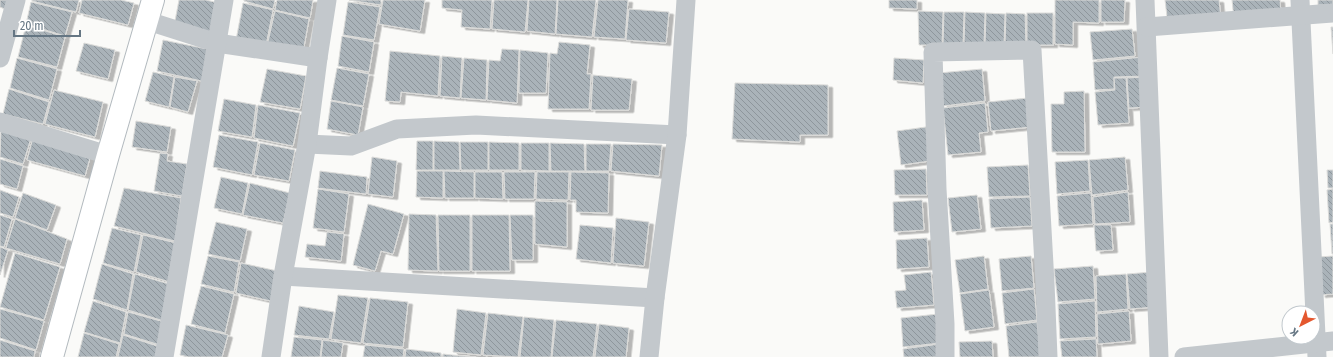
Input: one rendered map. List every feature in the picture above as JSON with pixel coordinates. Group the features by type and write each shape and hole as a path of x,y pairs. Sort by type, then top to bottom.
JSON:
{"main road":[{"path":"52,357 153,0"}],"street":[{"path":"0,58 16,0"},
{"path":"164,357 224,0"},
{"path":"271,357 283,276 307,144 327,0"},
{"path":"649,357 655,298 677,135 686,0"},
{"path":"1145,0 1159,357"},
{"path":"1147,27 1300,7 1333,12"},
{"path":"1184,357 1322,347 1300,7"},
{"path":"148,21 217,43 318,58"},
{"path":"945,357 936,189 933,52 1032,50 1045,275 1048,357"},
{"path":"0,122 108,155"},
{"path":"307,144 351,146 396,129 476,125 677,135"},
{"path":"283,276 655,298"}],"building":[{"path":"0,0 10,0 7,10 0,7"},
{"path":"32,0 79,0 76,12"},
{"path":"82,0 121,0 134,3 128,25 79,13"},
{"path":"179,0 206,0 218,3 213,33 174,26"},
{"path":"244,0 275,0 273,9"},
{"path":"277,0 313,0 310,18 275,10"},
{"path":"349,0 381,0 381,5"},
{"path":"383,0 425,0 420,31 379,24"},
{"path":"442,0 492,0 490,29 461,27 462,10 442,8"},
{"path":"494,0 528,0 525,32 492,29"},
{"path":"529,0 557,0 555,34 527,31"},
{"path":"558,0 596,0 592,37 556,34"},
{"path":"598,0 628,0 625,39 594,37"},
{"path":"889,0 917,0 917,9 889,8"},
{"path":"1055,0 1099,0 1099,23 1073,22 1073,45 1055,44"},
{"path":"1101,0 1125,0 1124,22 1101,22"},
{"path":"1165,0 1219,0 1221,19 1168,25"},
{"path":"1232,0 1280,0 1281,13 1234,19"},
{"path":"1318,0 1333,0 1333,5 1318,5"},
{"path":"31,2 72,12 65,36 26,24"},
{"path":"348,2 380,7 374,40 343,35"},
{"path":"243,3 273,10 266,45 236,40"},
{"path":"629,9 669,12 666,43 626,40"},
{"path":"275,11 309,19 303,52 267,46"},
{"path":"918,11 943,12 942,45 919,45"},
{"path":"944,12 964,12 963,45 943,45"},
{"path":"965,12 985,13 984,45 964,45"},
{"path":"986,13 1005,14 1004,45 985,45"},
{"path":"1006,13 1025,14 1026,45 1005,45"},
{"path":"1027,13 1053,13 1053,45 1027,45"},
{"path":"26,25 65,37 57,67 18,57"},
{"path":"1331,27 1333,27 1333,54"},
{"path":"1132,29 1135,56 1093,60 1090,32"},
{"path":"342,36 374,42 369,72 338,66"},
{"path":"163,40 212,50 206,82 157,71"},
{"path":"559,42 590,45 587,74 591,74 589,109 548,109 550,53 557,54"},
{"path":"84,43 115,50 108,79 76,71"},
{"path":"502,49 519,50 517,103 487,100 489,60 500,61"},
{"path":"520,50 548,53 546,93 519,93"},
{"path":"390,51 440,56 438,96 401,92 400,102 385,101"},
{"path":"442,56 462,58 460,98 440,96"},
{"path":"1143,57 1145,76 1114,77 1114,89 1095,90 1093,62"},
{"path":"17,58 57,69 49,100 10,88"},
{"path":"464,58 487,60 486,100 461,98"},
{"path":"894,58 924,60 923,83 893,80"},
{"path":"337,68 369,74 363,106 331,100"},
{"path":"267,69 306,76 300,109 260,102"},
{"path":"982,69 985,101 943,106 939,73"},
{"path":"153,72 174,77 169,107 145,101"},
{"path":"593,75 632,79 629,110 591,110"},
{"path":"175,77 197,81 188,112 170,107"},
{"path":"1146,77 1148,107 1129,108 1127,78"},
{"path":"1114,78 1126,78 1129,123 1098,125 1095,92 1115,90"},
{"path":"735,83 828,85 828,135 800,135 800,142 732,139"},
{"path":"9,89 49,102 43,124 3,114"},
{"path":"54,90 103,102 95,137 45,124"},
{"path":"1084,91 1085,152 1052,152 1051,104 1064,104 1064,92"},
{"path":"1028,98 1031,127 991,131 988,102"},
{"path":"224,99 256,105 252,137 218,131"},
{"path":"331,101 363,107 358,135 327,129"},
{"path":"985,103 988,132 979,133 981,152 948,155 943,108"},
{"path":"258,105 300,113 293,146 254,138"},
{"path":"136,121 171,127 167,152 132,147"},
{"path":"926,127 930,161 901,165 897,131"},
{"path":"1,129 31,138 23,164 0,157"},
{"path":"219,135 258,142 252,175 213,167"},
{"path":"33,138 91,154 85,176 27,160"},
{"path":"417,141 433,141 433,170 416,170"},
{"path":"434,141 459,142 460,170 434,170"},
{"path":"460,142 488,142 488,170 461,170"},
{"path":"489,142 519,143 519,170 489,170"},
{"path":"260,143 295,150 289,181 254,175"},
{"path":"521,143 549,143 549,171 521,170"},
{"path":"550,143 584,144 585,171 551,171"},
{"path":"586,144 611,144 609,171 586,171"},
{"path":"613,144 662,145 659,176 611,171"},
{"path":"160,153 168,154 167,161 187,164 182,196 154,191"},
{"path":"372,157 397,161 393,197 368,194"},
{"path":"1125,157 1128,190 1092,195 1089,160"},
{"path":"0,159 23,166 17,189 0,184"},
{"path":"1088,160 1090,191 1057,194 1055,162"},
{"path":"1028,165 1030,196 989,197 987,167"},
{"path":"926,169 927,195 895,195 894,170"},
{"path":"1327,170 1333,170 1333,188 1328,188"},
{"path":"320,171 367,177 366,194 318,188"},
{"path":"417,171 443,171 443,198 416,197"},
{"path":"444,171 474,172 474,198 445,198"},
{"path":"475,172 502,172 503,199 475,198"},
{"path":"504,172 535,172 534,199 505,199"},
{"path":"537,172 569,172 568,200 536,199"},
{"path":"571,172 609,173 608,213 576,212 576,200 570,200"},
{"path":"221,177 248,183 242,214 214,208"},
{"path":"250,183 290,193 283,223 243,215"},
{"path":"124,188 181,198 175,241 114,226"},
{"path":"318,189 349,194 344,232 313,228"},
{"path":"1333,189 1333,222 1329,223 1327,190"},
{"path":"0,190 19,197 13,217 0,213"},
{"path":"1128,192 1130,222 1095,224 1093,197"},
{"path":"23,193 56,205 47,230 15,218"},
{"path":"1091,193 1093,224 1059,226 1057,196"},
{"path":"977,195 981,229 952,232 948,198"},
{"path":"1030,197 1032,226 991,228 989,199"},
{"path":"922,200 924,230 894,232 893,202"},
{"path":"535,201 567,202 567,247 535,244"},
{"path":"368,204 404,214 393,254 381,251 375,271 353,265"},
{"path":"409,214 436,215 438,271 408,270"},
{"path":"0,215 12,219 4,247 0,246"},
{"path":"438,215 470,215 470,271 439,271"},
{"path":"472,215 509,215 510,271 472,271"},
{"path":"510,215 533,215 533,260 512,260"},
{"path":"616,218 649,222 644,266 613,263"},
{"path":"15,219 67,239 60,264 6,248"},
{"path":"216,222 247,229 240,261 208,254"},
{"path":"1330,224 1333,224 1333,254 1332,254"},
{"path":"580,225 613,228 611,263 576,259"},
{"path":"1094,225 1111,225 1113,250 1096,251"},
{"path":"112,228 141,235 134,272 103,263"},
{"path":"327,232 344,234 341,261 305,257 307,244 325,246"},
{"path":"143,235 176,243 170,282 136,272"},
{"path":"927,238 929,267 897,269 896,240"},
{"path":"0,247 8,250 0,275"},
{"path":"15,253 60,267 44,320 0,307"},
{"path":"208,256 239,262 234,292 201,284"},
{"path":"984,256 988,289 960,293 955,260"},
{"path":"1031,256 1034,288 1002,291 999,259"},
{"path":"1333,256 1333,294 1321,295 1319,257"},
{"path":"241,263 282,272 275,302 236,293"},
{"path":"102,264 133,274 127,310 93,299"},
{"path":"1093,266 1095,299 1058,302 1054,269"},
{"path":"931,272 934,305 897,308 895,291 906,290 904,275"},
{"path":"1152,272 1155,307 1130,309 1127,274"},
{"path":"135,274 169,284 164,321 128,310"},
{"path":"1126,274 1128,309 1097,312 1096,276"},
{"path":"201,286 234,294 225,333 191,324"},
{"path":"1034,289 1037,320 1005,324 1002,293"},
{"path":"989,290 994,327 965,331 960,294"},
{"path":"338,295 368,298 361,343 331,339"},
{"path":"370,298 408,302 403,347 363,343"},
{"path":"93,301 126,312 120,343 84,332"},
{"path":"1095,301 1096,337 1060,339 1058,304"},
{"path":"299,306 334,312 329,339 294,335"},
{"path":"0,309 44,321 36,350 0,338"},
{"path":"457,309 486,313 481,355 453,352"},
{"path":"1129,311 1131,341 1098,344 1097,314"},
{"path":"128,312 164,322 160,345 124,334"},
{"path":"488,313 523,317 518,357 483,355"},
{"path":"938,314 940,343 903,347 901,318"},
{"path":"524,317 554,320 551,357 520,357"},
{"path":"556,320 597,324 593,357 552,357"},
{"path":"1037,322 1041,357 1009,357 1006,326"},
{"path":"599,324 629,328 626,357 595,357"},
{"path":"186,325 228,335 222,357 189,357 180,355"},
{"path":"84,333 119,344 116,357 78,357"},
{"path":"123,335 160,347 159,357 118,357"},
{"path":"294,337 322,340 320,357 291,357"},
{"path":"1096,339 1097,357 1062,357 1060,341"},
{"path":"0,340 35,351 34,357 0,357"},
{"path":"323,340 343,343 341,357 321,357"},
{"path":"992,341 993,357 960,357 959,342"},
{"path":"940,344 941,357 904,357 903,349"},
{"path":"365,345 404,349 403,357 363,357"},
{"path":"406,349 441,353 441,357 405,357"},
{"path":"443,354 452,355 476,357 443,357"}]}
